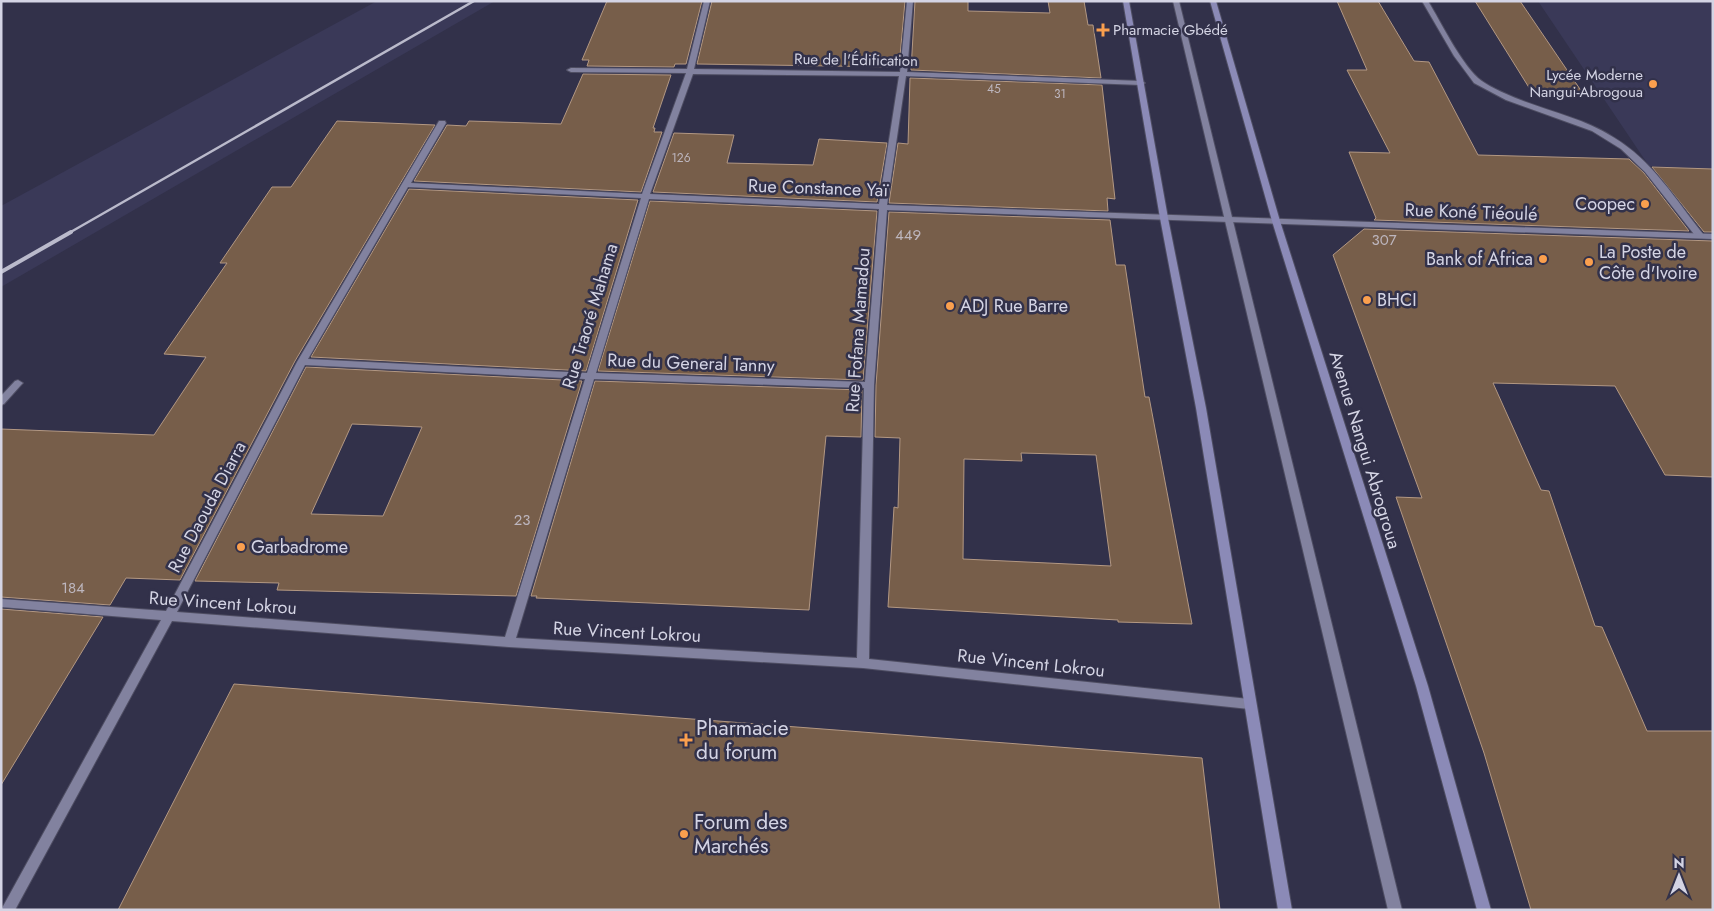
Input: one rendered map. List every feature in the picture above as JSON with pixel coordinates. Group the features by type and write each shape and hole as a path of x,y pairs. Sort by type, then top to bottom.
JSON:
{"street":[{"name":"Rue Traoré Mahama","path":"509,642 588,376 645,197 690,73 707,1"},
{"name":"Rue Fofana Mamadou","path":"863,664 869,385 883,207 903,74 910,1"},
{"path":"1126,1 1164,218 1201,408 1249,704 1285,910"},
{"path":"1176,1 1395,910"},
{"name":"Avenue Nangui Abrogroua","path":"1213,1 1276,222 1422,686 1484,910"},
{"path":"1425,1 1476,80 1514,101 1568,118 1610,138 1638,159 1700,236"},
{"name":"Rue de l'Édification","path":"571,70 690,73 903,74 1141,83"},
{"name":"Rue Daouda Diarra","path":"8,910 169,617 302,362 442,123"},
{"name":"Rue Constance Yaï","path":"406,185 645,197 1229,220"},
{"name":"Rue Koné Tiéoulé","path":"1229,220 1713,237"},
{"name":"Rue du General Tanny","path":"302,362 588,376 869,385"},
{"path":"1,402 18,383"},
{"name":"Rue Vincent Lokrou","path":"1,603 509,642 863,664 1249,704"}],"shaded area":[{"path":"377,1 495,1 1,287 1,206"},
{"name":"Lycée Moderne Nangui-Abrogoua","path":"1538,1 1713,1 1713,169 1649,166"}],"building":[{"path":"607,1 702,1 686,64 675,64 674,67 587,66 589,60 582,60"},
{"path":"712,1 905,1 899,67 697,64"},
{"path":"915,1 968,1 968,11 1050,13 1048,1 1084,1 1088,25 1093,25 1101,78 911,70"},
{"path":"1337,1 1378,1 1414,61 1429,62 1478,155 1629,159 1644,173 1689,231 1374,220 1376,218 1349,152 1390,153 1347,70 1367,70"},
{"path":"1475,1 1520,1 1584,95 1533,94"},
{"path":"583,74 671,75 653,128 655,128 654,132 662,132 641,192 414,181 447,125 466,126 469,121 561,124"},
{"path":"910,78 1102,85 1115,199 1107,198 1108,211 889,203 898,143 908,144"},
{"path":"337,121 435,125 295,361 180,580 126,578 110,605 1,597 1,429 154,435 206,357 164,354 227,263 220,263 272,187 291,187"},
{"path":"674,133 734,135 727,163 813,165 819,139 887,143 877,202 653,192"},
{"path":"1652,167 1713,169 1713,232 1704,232"},
{"path":"409,189 638,200 586,371 311,357"},
{"path":"650,201 877,211 863,380 598,371"},
{"path":"889,212 1110,220 1116,265 1125,265 1145,397 1149,397 1192,624 1118,622 1118,620 888,607 894,507 898,508 900,438 875,437 876,385","holes":["1021,453 1096,455 1111,566 963,559 964,459 1022,461"]},
{"path":"1364,229 1713,241 1713,477 1665,475 1615,386 1493,383 1541,490 1549,491 1595,626 1602,627 1647,731 1713,731 1713,910 1531,910 1484,753 1396,497 1422,498 1333,255"},
{"path":"306,367 582,381 516,596 277,590 279,583 195,581","holes":["352,424 422,427 383,516 311,514"]},
{"path":"595,381 862,390 861,437 826,436 809,610 536,598 537,596 531,596"},
{"path":"1,609 103,617 1,785"},
{"name":"Forum des Marchés","path":"234,684 1202,758 1220,910 118,910"}],"railway":[{"path":"69,233 474,1"},
{"path":"1,272 71,232"}],"place":[{"name":"Pharmacie Gbédé","path":"1103,30"},
{"name":"Lycée Moderne Nangui-Abrogoua","path":"1653,84"},
{"name":"Coopec","path":"1645,204"},
{"name":"Bank of Africa","path":"1543,259"},
{"name":"La Poste de Côte d'Ivoire","path":"1589,262"},
{"name":"BHCI","path":"1367,300"},
{"name":"ADJ Rue Barre","path":"950,306"},
{"name":"Garbadrome","path":"241,547"},
{"name":"Pharmacie du forum","path":"686,740"},
{"name":"Forum des Marchés","path":"684,834"}]}
